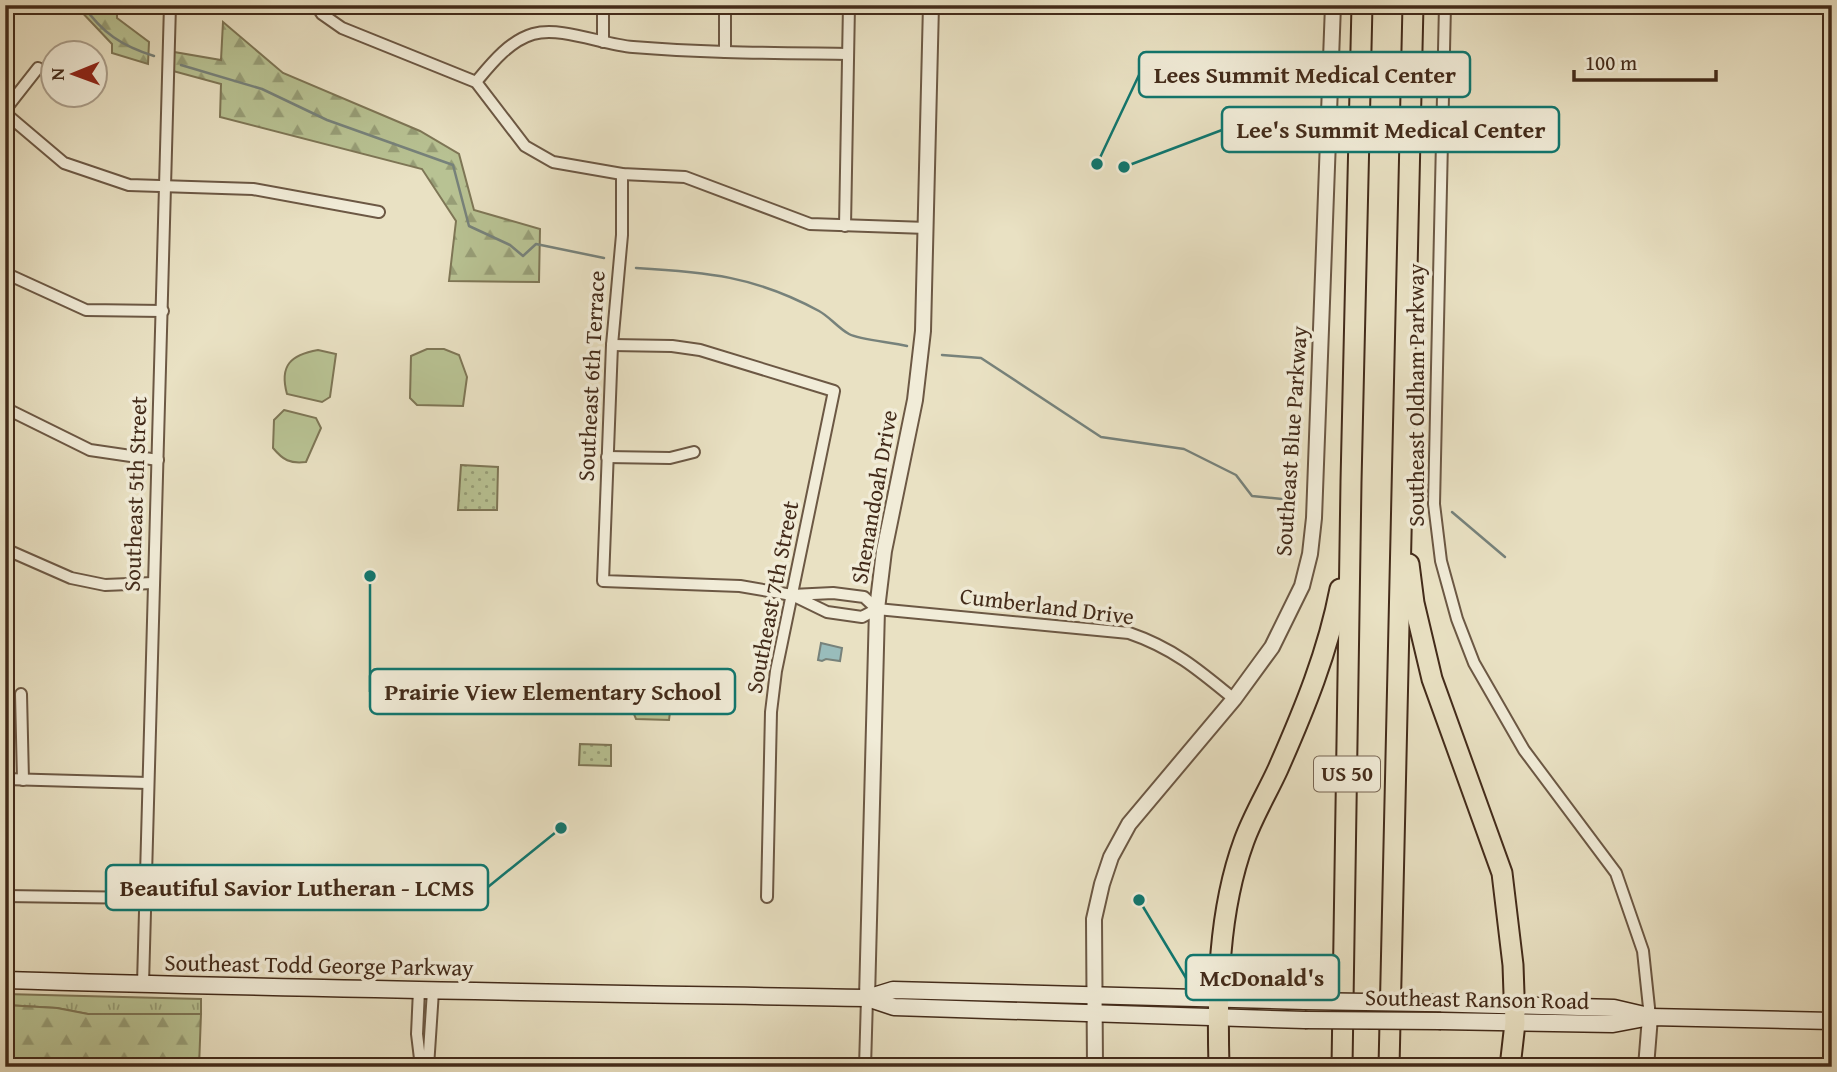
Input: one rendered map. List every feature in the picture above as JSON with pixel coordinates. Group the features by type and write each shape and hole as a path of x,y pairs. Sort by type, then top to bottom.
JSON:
{"highway":[{"name":"US 50","path":"1342,1067 1351,482 1363,5"},
{"name":"US 50","path":"1389,1067 1413,5"},
{"path":"1219,1067 1219,1008 1230,887 1244,840 1315,681 1334,620 1344,562 1351,482"},
{"path":"1401,488 1408,502 1408,554 1422,644 1444,716 1502,873 1513,965 1515,1014 1510,1067"}],"main road":[{"name":"Southeast Todd George Parkway","path":"5,980 867,998"},
{"path":"867,998 893,990 1094,994 1219,1008"},
{"path":"867,998 894,1007 1094,1013 1219,1008 1305,1001 1426,1003 1515,1014"},
{"name":"Southeast Ranson Road","path":"1219,1008 1305,1020 1441,1021 1515,1014 1613,1024 1650,1017 1832,1021"}],"street":[{"name":"Southeast 5th Street","path":"143,984 170,5"},
{"path":"316,5 322,14 342,28 476,82 526,146 553,162 622,174 685,177 810,223 927,228"},
{"path":"603,5 603,42"},
{"path":"725,5 725,52"},
{"path":"845,226 849,5"},
{"name":"Shenandoah Drive","path":"867,998 877,609 884,551 915,400 923,331 931,5"},
{"name":"Southeast Blue Parkway","path":"1095,1067 1094,919 1111,857 1129,824 1234,699 1272,647 1302,586 1310,554 1327,203 1333,5"},
{"name":"Southeast Oldham Parkway","path":"1445,5 1434,504 1441,561 1457,619 1474,663 1524,750 1616,873 1643,951 1650,1017 1646,1067"},
{"path":"476,82 499,54 532,34 557,33 629,47 848,54"},
{"path":"38,68 5,112 64,163 129,185 253,189 379,212"},
{"name":"Southeast 6th Terrace","path":"603,581 614,297 622,236 622,174"},
{"path":"5,273 86,310 163,311"},
{"name":"Southeast 7th Street","path":"612,345 672,345 700,350 834,391 776,671 771,712 767,897"},
{"path":"5,408 90,450 158,460"},
{"path":"607,457 670,458 694,452"},
{"path":"5,549 71,578 105,585 153,583"},
{"name":"Cumberland Drive","path":"603,581 740,586 792,595 833,593 864,597 877,609"},
{"name":"Cumberland Drive","path":"792,595 827,612 862,617 877,609 1129,633 1166,647 1183,657 1234,699"},
{"path":"21,694 23,780"},
{"path":"5,779 148,783"},
{"path":"5,896 145,898"},
{"path":"421,1067 417,1034 426,990"},
{"path":"426,990 428,1067"},
{"path":"865,1067 867,998"}],"green space":[{"path":"75,5 117,5 117,18 149,42 148,64 112,53 112,44"},
{"path":"223,22 283,73 420,131 459,154 474,210 540,229 539,282 449,281 456,221 422,169 220,117 221,84 173,71 174,52 221,60"},
{"path":"427,349 444,349 459,355 467,377 463,406 417,405 410,398 411,356"},
{"path":"318,350 336,354 330,397 322,402 287,394 285,376 289,363 294,358"},
{"path":"284,410 316,418 321,428 306,462 287,460 273,448 274,420"},
{"path":"461,465 498,467 497,510 458,510"},
{"path":"633,674 667,675 674,680 669,720 636,719 626,695"},
{"path":"580,744 611,745 611,766 579,765"},
{"path":"5,994 201,999 201,1014 88,1014 57,1008 5,1005"},
{"path":"5,1005 57,1008 88,1014 201,1014 199,1067 5,1067"}],"water":[{"path":"821,643 842,648 840,661 818,660"}],"waterway":[{"path":"83,5 105,31 132,48 154,56"},
{"path":"181,65 262,89 327,120 453,165 469,226 510,245 523,256 536,244 604,258"},
{"path":"636,268 685,271 751,283 796,299 827,316 845,332 854,336 907,346"},
{"path":"942,355 981,358 1101,437 1184,449 1236,475 1252,496 1292,500"},
{"path":"1452,512 1505,557"}],"place":[{"name":"Lees Summit Medical Center","path":"1097,164"},
{"name":"Lee's Summit Medical Center","path":"1124,167"},
{"name":"Prairie View Elementary School","path":"370,576"},
{"name":"Beautiful Savior Lutheran - LCMS","path":"561,828"},
{"name":"McDonald's","path":"1139,900"}]}
